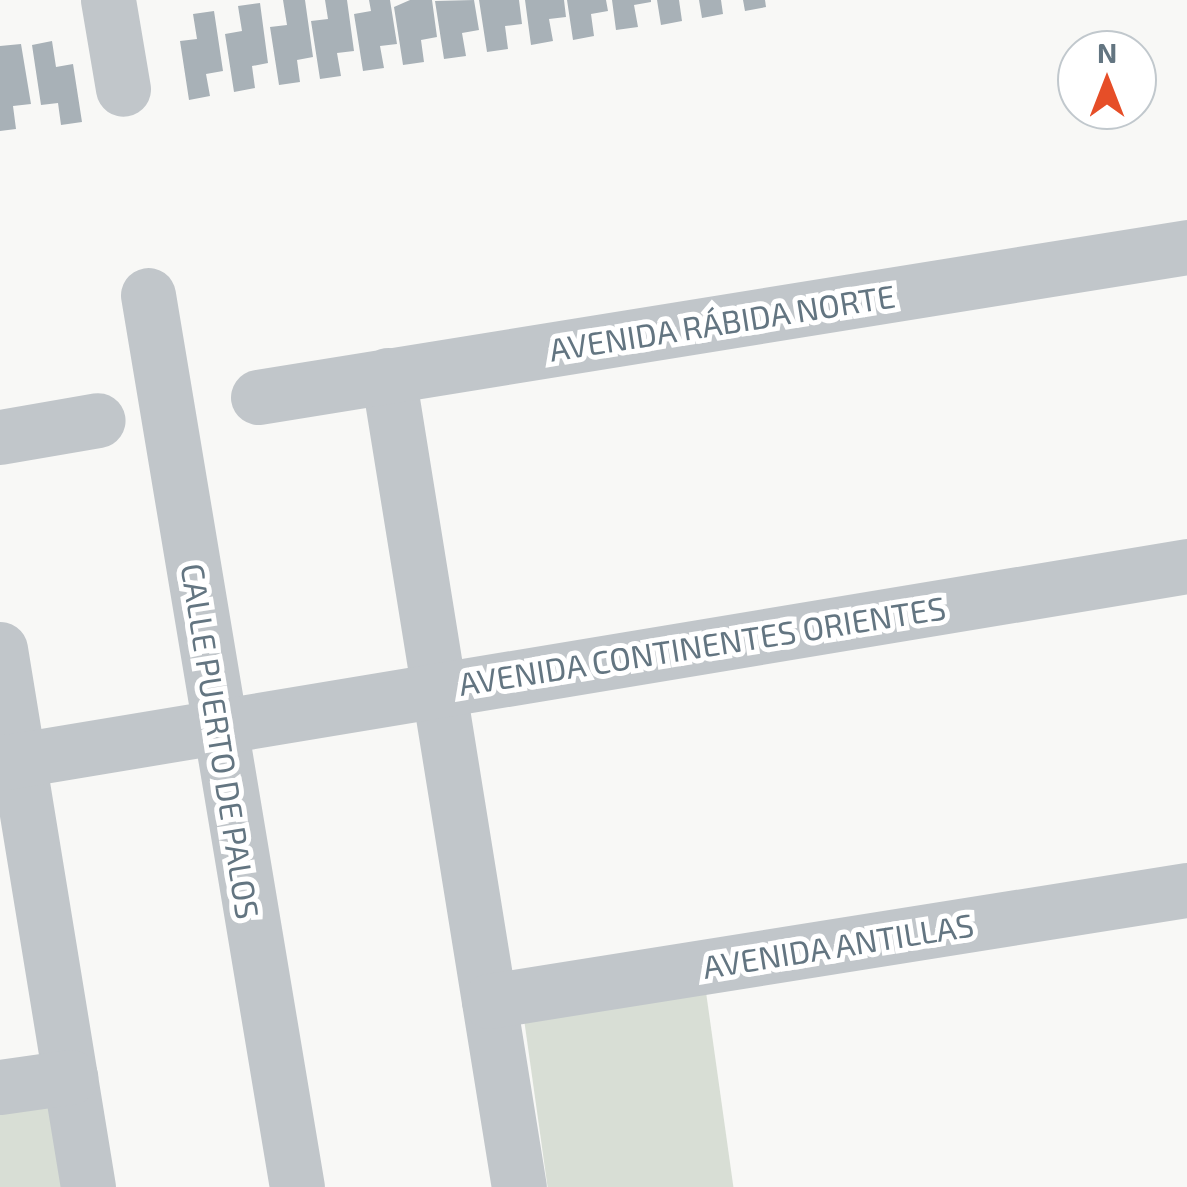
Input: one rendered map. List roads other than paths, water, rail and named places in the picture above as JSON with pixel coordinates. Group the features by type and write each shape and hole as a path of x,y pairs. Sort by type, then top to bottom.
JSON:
{"street":[{"path":"108,0 123,89"},
{"name":"AVENIDA RÁBIDA NORTE","path":"258,397 1187,248"},
{"name":"CALLE PUERTO DE PALOS","path":"148,295 297,1187"},
{"path":"388,375 519,1187"},
{"path":"0,436 98,420"},
{"name":"AVENIDA CONTINENTES ORIENTES","path":"8,761 1187,566"},
{"path":"0,649 8,761 88,1187"},
{"name":"AVENIDA ANTILLAS","path":"489,1000 1187,890"},
{"path":"0,1087 70,1077"}]}
